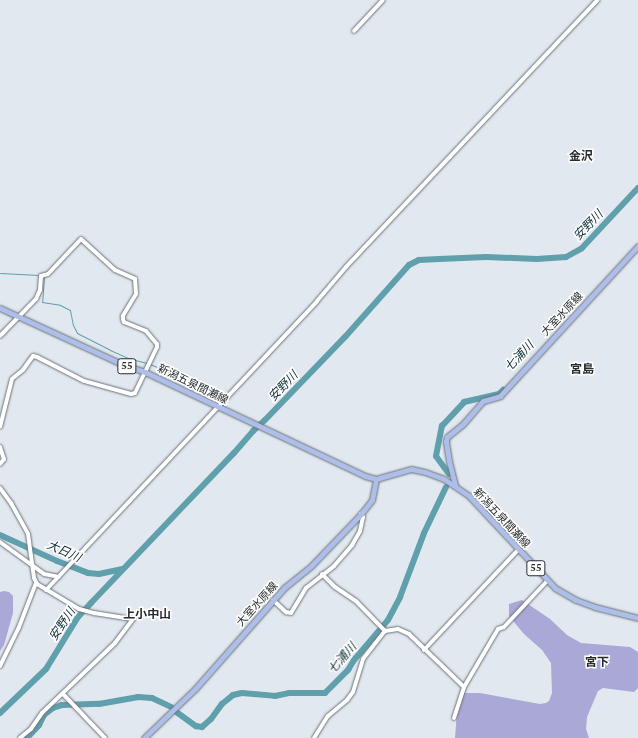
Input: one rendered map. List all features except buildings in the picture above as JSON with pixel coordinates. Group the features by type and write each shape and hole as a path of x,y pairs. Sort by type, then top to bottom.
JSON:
{"main road":[{"name":"大室水原線","path":"454,485 449,462 446,440 447,437 464,424 483,401 500,396 638,246"},
{"name":"新潟五泉間瀬線","path":"0,308 122,364 145,372 365,476 376,479"},
{"name":"55","path":"376,479 404,470 418,470 454,485"},
{"name":"大室水原線","path":"144,738 195,689 284,588 312,566 361,514 372,500 376,479"},
{"name":"新潟五泉間瀬線","path":"454,485 469,496 518,550 559,591 576,600 610,612 638,618"}],"street":[{"path":"354,31 383,0"},
{"path":"46,590 317,301 346,267 488,119 598,0"},
{"path":"0,336 36,299 40,290 41,276 48,274 81,239 115,270 136,279 136,294 123,316 123,319 124,322 146,331 157,344 135,393 131,394 81,379 33,356 21,373 12,379 0,427"},
{"path":"0,447 4,459 0,464"},
{"path":"0,488 25,527 30,544 32,566 36,583 19,627 0,666"},
{"path":"273,600 286,612 291,613 306,588 343,558 360,531 363,517 361,514"},
{"path":"0,542 44,574 59,577"},
{"path":"424,650 518,550"},
{"path":"322,574 335,587 356,601 385,630 398,629 404,631 464,687"},
{"path":"454,718 464,687 498,629 504,627 547,580"},
{"path":"20,738 31,729 42,713 64,694 115,643 133,619 79,609 36,583"},
{"path":"314,738 328,716 347,700 353,692 363,659 385,630"},
{"path":"64,694 105,738"}],"shaded area":[{"path":"0,592 9,592 13,596 13,613 4,645 0,651"},
{"path":"522,600 550,619 567,635 581,643 630,647 638,652 638,688 634,692 603,688 598,691 587,717 586,729 589,738 455,738 458,698 463,693 480,693 540,704 549,701 552,693 551,663 542,650 524,634 509,616 509,604"}],"waterway":[{"name":"安野川","path":"0,713 46,669 78,617 234,453 253,431 345,337 409,265 419,260 486,257 537,259 566,257 582,248 638,188"},
{"path":"0,273 39,275"},
{"path":"44,276 42,302 60,305 70,310 73,325 77,333 128,358 147,363"},
{"path":"150,364 169,372"},
{"name":"七浦川","path":"449,474 436,456 442,426 464,402 499,394 503,390"},
{"name":"七浦川","path":"175,711 196,726 202,727 211,719 222,704 233,695 242,693 275,696 289,693 325,693 348,670 354,660 388,620 400,597 424,533 446,487"},
{"name":"大日川","path":"0,535 57,561 88,573 99,574 122,569"},
{"name":"七浦川","path":"27,738 39,725 44,715 53,708 62,705 99,704 138,697 152,698 171,707"}],"district":[{"name":"金沢","path":"581,156"},
{"name":"宮島","path":"582,369"},
{"name":"上小中山","path":"147,614"},
{"name":"宮下","path":"597,662"}]}
